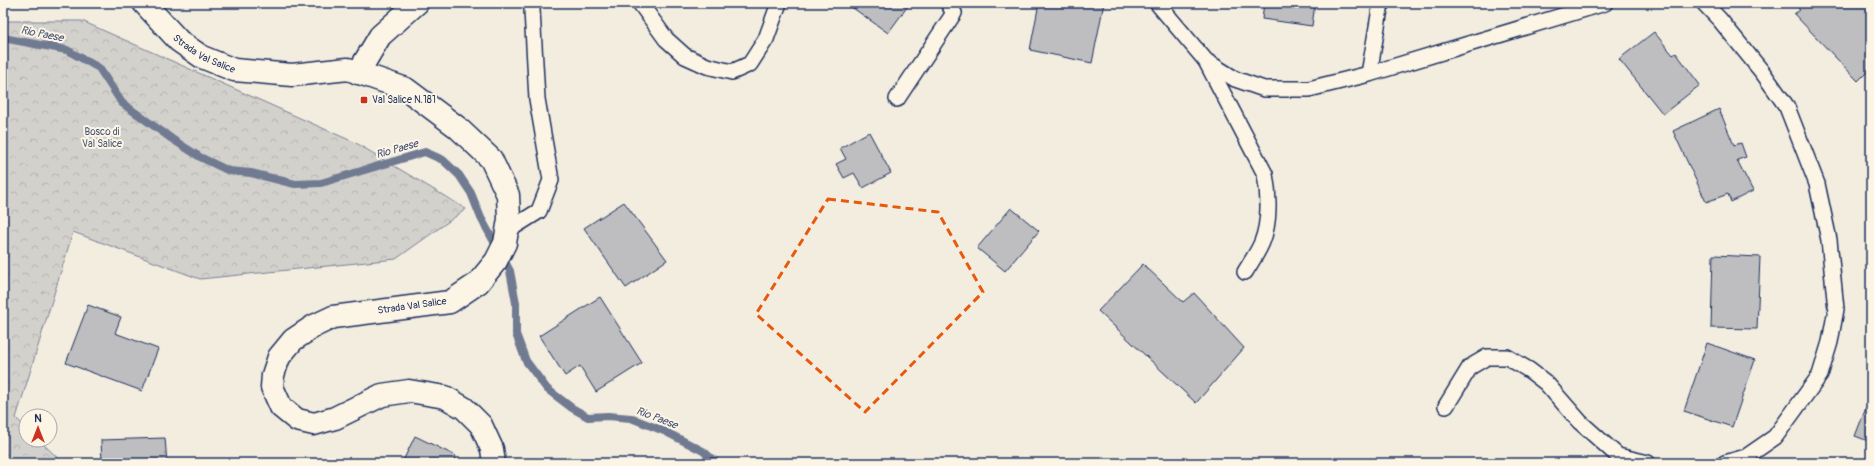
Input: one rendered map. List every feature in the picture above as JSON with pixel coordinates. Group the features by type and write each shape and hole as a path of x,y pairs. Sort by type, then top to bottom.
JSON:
{"street":[{"name":"Strada Val Salice","path":"144,3 179,41 202,57 234,70 292,75 348,69 406,89 457,127 491,159 508,195 509,219 502,245 478,283 450,302 333,317 314,326 293,340 279,357 272,374 272,387 281,407 297,420 314,424 335,418 382,395 409,391 444,397 464,408 481,425 492,448 494,463"},
{"path":"358,73 380,36 417,3"}],"lane":[{"path":"502,245 539,211 551,180 537,100 532,10 533,3"},
{"path":"640,3 666,39 685,56 707,66 732,72 750,64 766,40 779,3"},
{"path":"897,99 954,13 948,3"},
{"path":"1157,3 1206,61 1265,174 1269,194 1268,212 1263,241 1245,272"},
{"path":"1369,74 1380,3"},
{"path":"1206,61 1235,79 1264,88 1309,89 1369,74 1605,3"},
{"path":"1704,3 1720,20 1763,73 1787,107 1817,184 1829,240 1836,309 1830,342 1820,374 1775,437 1746,457 1724,463"},
{"path":"1446,406 1470,367 1487,357 1507,357 1529,370 1546,383 1580,422 1618,456 1648,463"}],"highlighted area":[{"path":"828,199 938,212 983,292 865,412 756,314"}],"green space":[{"name":"Bosco di Val Salice","path":"3,21 82,21 356,143 466,209 396,259 200,279 73,232 16,418 18,420 18,448 47,448 63,463 3,463"}],"building":[{"path":"846,3 910,3 888,33"},
{"path":"1039,3 1104,3 1092,63 1030,50"},
{"path":"1264,3 1315,3 1312,26 1262,19"},
{"path":"1793,3 1871,3 1871,68 1858,81 1794,14 1800,10"},
{"path":"1654,32 1673,55 1676,53 1700,85 1663,114 1619,59"},
{"path":"1719,109 1734,145 1741,143 1746,157 1737,160 1753,191 1731,202 1728,194 1706,202 1673,131"},
{"path":"869,132 891,173 863,188 854,173 844,178 836,164 846,159 840,148"},
{"path":"624,202 667,260 626,288 584,228"},
{"path":"1011,208 1039,231 1005,271 977,248"},
{"path":"1713,255 1760,257 1757,329 1711,328"},
{"path":"1143,264 1183,302 1194,293 1244,348 1196,403 1098,311"},
{"path":"600,297 642,363 596,392 580,366 565,376 539,336"},
{"path":"88,305 121,317 115,333 158,349 142,391 66,363"},
{"path":"1707,343 1755,360 1732,427 1684,411"},
{"path":"1871,395 1871,442 1855,436"},
{"path":"415,436 456,456 452,463 402,463"},
{"path":"165,438 167,463 102,463 101,440"}],"waterway":[{"name":"Rio Paese","path":"3,38 67,50 99,68 122,103 200,157 229,171 251,173 295,184 321,183 425,152 443,160 459,175 471,193 481,218 510,271 516,303 516,334 526,361 547,389 572,408 588,417 608,416 631,418 664,431 703,451 717,463"}],"place":[{"name":"Val Salice N.181","path":"364,100"}]}
